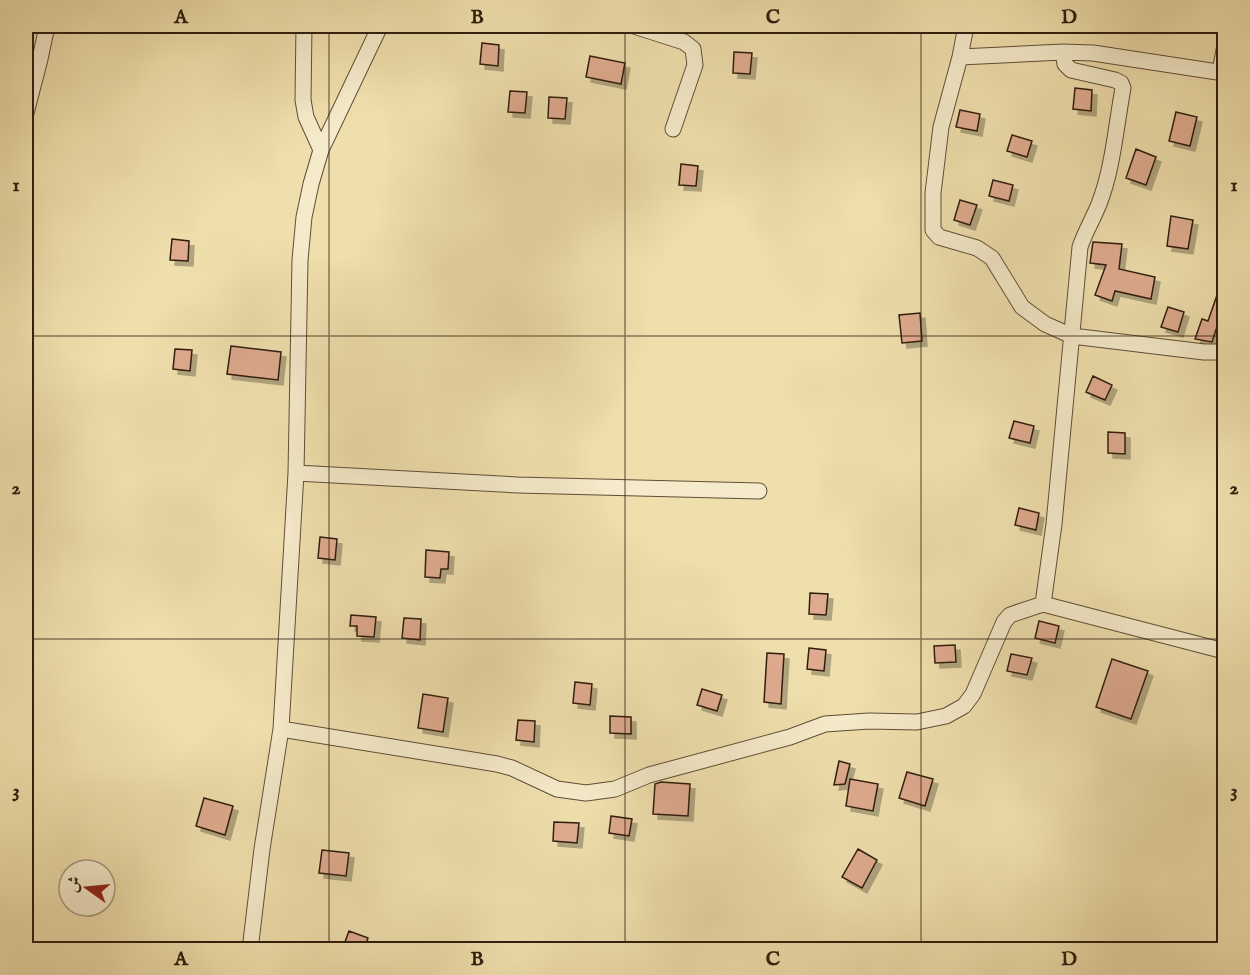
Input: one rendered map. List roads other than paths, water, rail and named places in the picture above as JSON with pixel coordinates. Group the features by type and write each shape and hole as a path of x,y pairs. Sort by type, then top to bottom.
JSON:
{"street":[{"path":"26,113 47,26"},
{"path":"304,26 303,100 306,117 321,150"},
{"path":"250,950 262,849 281,729 296,473 300,260 304,217 321,150 380,26"},
{"path":"634,26 684,42 693,49 695,65 673,129"},
{"path":"966,26 941,127 933,193 933,230 939,237 977,248 992,258 1022,307 1045,324 1072,336 1203,352 1224,352"},
{"path":"960,57 1063,52 1093,53 1222,72 1224,50"},
{"path":"1042,604 1054,524 1080,247 1086,228 1099,204 1109,167 1124,88 1121,82 1071,70 1065,64 1063,52"},
{"path":"296,473 518,485 759,491"},
{"path":"281,729 497,764 512,768 557,789 586,792 615,789 649,775 790,737 825,724 868,721 917,722 946,716 964,706 973,694 998,633 1010,615 1042,604 1224,651"}]}
